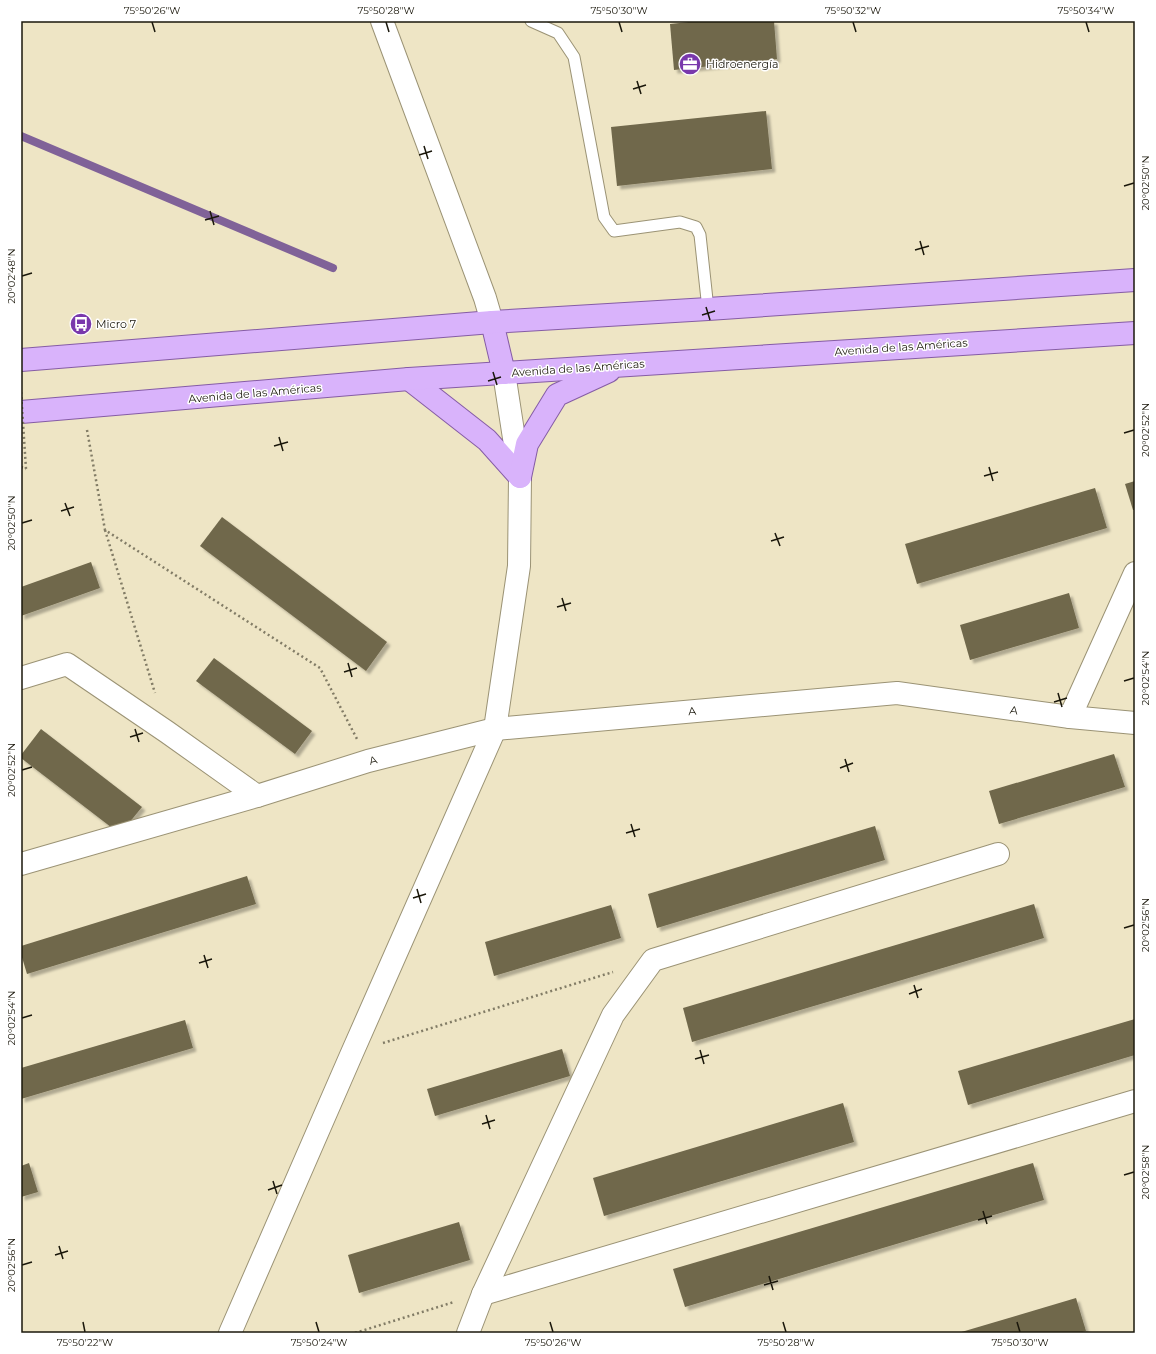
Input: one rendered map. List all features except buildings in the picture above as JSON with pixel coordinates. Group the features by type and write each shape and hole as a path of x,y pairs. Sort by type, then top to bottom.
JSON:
{"main road":[{"path":"21,360 492,322 1135,280"},
{"path":"492,322 504,374"},
{"name":"Avenida de las Américas","path":"21,412 409,379 1135,332"},
{"path":"520,477 527,444 557,395 624,365"},
{"path":"409,379 487,440 520,477"}],"street":[{"path":"382,21 483,292 492,322"},
{"path":"230,1333 495,729 519,566 520,477 504,374"},
{"path":"1070,718 1135,573"},
{"path":"21,678 66,664 167,732 257,796"},
{"name":"A","path":"21,864 257,796 368,761 495,729 897,693 1070,718 1135,723"},
{"path":"468,1333 483,1294 613,1015 653,960 998,854"},
{"path":"483,1294 1135,1101"}],"lane":[{"path":"530,21 558,33 574,57 604,218 614,231 680,222 696,227 700,235 708,309"}],"path":[{"path":"21,392 26,469 21,467"},
{"path":"83,407 105,530 156,695"},
{"path":"105,530 320,668 368,761"},
{"path":"352,1053 616,971"},
{"path":"355,1333 483,1294"}],"waterway":[{"path":"21,136 333,268"}],"place":[{"name":"Hidroenergía","path":"690,64"},
{"name":"Micro 7","path":"81,324"}]}
